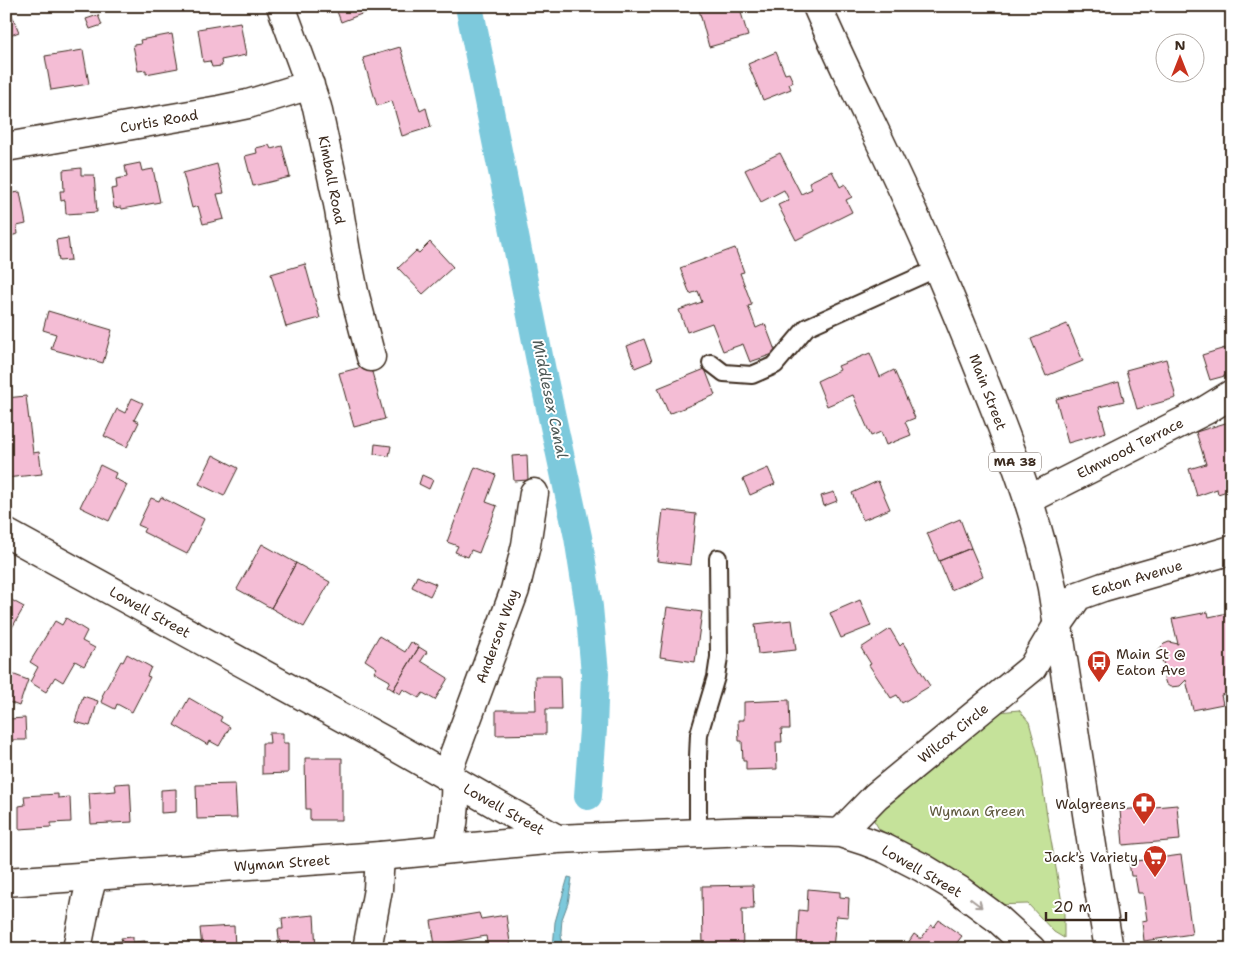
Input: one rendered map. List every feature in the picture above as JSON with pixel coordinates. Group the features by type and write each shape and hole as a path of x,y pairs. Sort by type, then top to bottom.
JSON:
{"street":[{"name":"Kimball Road","path":"281,6 310,85 323,134 349,268 371,357"},
{"name":"Main Street","path":"817,6 938,268 991,397 1028,500 1045,555 1052,588 1109,949"},
{"name":"Curtis Road","path":"6,147 219,110 248,104 310,85"},
{"name":"Elmwood Terrace","path":"1028,500 1206,410 1232,394"},
{"name":"Anderson Way","path":"451,778 515,590 526,545 534,493"},
{"name":"Lowell Street","path":"6,533 451,778 557,839 790,831 840,833 865,840 923,868 959,890 998,920 1031,949"},
{"name":"Eaton Avenue","path":"1058,626 1078,596 1102,587 1232,550"},
{"name":"Wilcox Circle","path":"840,833 876,796 1032,668 1058,626"},
{"path":"448,849 455,815 456,798 451,778"},
{"name":"Wyman Street","path":"6,882 380,856 557,839"},
{"path":"368,949 378,889 380,856"},
{"path":"77,949 93,876"}],"lane":[{"path":"712,363 724,372 752,375 775,366 807,327 938,268"},
{"path":"698,833 699,734 716,677 719,658 718,558"}],"green space":[{"name":"Wyman Green","path":"1019,710 1029,722 1038,755 1064,914 1064,938 1054,932 1028,904 992,905 879,829 872,817 989,713"}],"water":[{"path":"568,877 572,878 568,903 562,919 562,949 553,949 555,922"}],"building":[{"path":"335,6 376,6 377,8 341,22"},
{"path":"614,6 624,6 624,7 616,10"},
{"path":"698,6 739,6 748,36 709,47"},
{"path":"9,8 19,32 6,37 6,9"},
{"path":"98,15 102,25 90,29 86,19"},
{"path":"240,22 246,55 221,60 222,66 212,67 210,61 203,62 198,29"},
{"path":"172,34 178,68 146,74 146,70 138,71 133,45 141,44 140,40"},
{"path":"400,47 420,111 426,108 431,127 402,136 392,101 377,106 363,58"},
{"path":"83,50 89,84 51,90 45,56"},
{"path":"776,52 785,74 789,73 793,82 789,84 791,89 763,100 748,64"},
{"path":"6,74 11,99 6,99"},
{"path":"269,145 271,149 282,146 290,177 253,186 245,156 257,153 256,148"},
{"path":"780,153 801,194 812,189 809,182 832,171 840,187 845,184 852,197 846,200 852,212 796,240 778,205 789,200 784,190 761,202 745,170"},
{"path":"140,163 142,171 153,169 160,202 122,209 121,207 114,208 111,189 117,188 116,179 127,177 125,166"},
{"path":"217,164 224,193 217,194 224,219 203,224 198,206 192,208 183,173"},
{"path":"81,168 81,175 94,175 97,212 66,214 65,200 61,201 60,191 64,191 63,170"},
{"path":"20,192 26,224 17,226 18,234 6,237 6,194"},
{"path":"68,238 71,260 59,261 56,240"},
{"path":"430,242 453,267 423,294 398,268 416,251 419,253"},
{"path":"735,248 744,272 740,273 752,305 748,306 756,328 765,324 776,353 750,362 743,344 723,351 712,323 687,332 679,310 702,302 698,291 690,294 680,268"},
{"path":"305,264 320,318 286,327 271,274"},
{"path":"48,311 112,330 103,363 51,349 56,334 43,330"},
{"path":"1067,324 1083,361 1046,376 1031,339"},
{"path":"644,339 652,361 635,368 627,346"},
{"path":"1225,348 1232,374 1210,380 1202,355"},
{"path":"870,353 880,377 894,370 915,418 905,422 911,435 886,445 881,432 871,436 853,395 827,406 817,381 840,370 838,366"},
{"path":"1166,359 1176,398 1137,409 1126,370"},
{"path":"370,365 385,419 354,427 339,373"},
{"path":"705,369 715,395 669,414 658,388"},
{"path":"1119,382 1124,401 1099,407 1106,432 1068,443 1056,399"},
{"path":"26,396 33,453 39,452 42,474 6,478 6,398"},
{"path":"132,398 143,403 134,420 139,422 127,447 104,436 117,409 125,413"},
{"path":"1232,421 1232,486 1229,487 1230,490 1218,494 1217,489 1197,496 1189,469 1206,464 1196,432"},
{"path":"375,444 391,446 389,456 374,454"},
{"path":"213,455 238,468 224,496 199,484"},
{"path":"527,455 528,480 514,481 512,456"},
{"path":"100,465 116,473 114,478 127,485 109,521 80,507"},
{"path":"475,467 496,475 486,502 497,506 479,553 471,550 468,557 455,552 458,546 447,542"},
{"path":"768,468 775,484 750,495 743,479"},
{"path":"422,475 433,480 429,489 419,484"},
{"path":"878,481 890,509 863,520 852,493"},
{"path":"834,492 837,501 824,506 821,496"},
{"path":"161,497 204,519 187,554 143,532 145,528 138,525 151,498 159,501"},
{"path":"663,510 696,514 691,565 657,561"},
{"path":"960,519 971,548 939,561 927,533"},
{"path":"262,544 296,563 271,608 237,589"},
{"path":"971,548 983,576 951,590 939,561"},
{"path":"296,563 330,582 304,627 271,608"},
{"path":"417,576 436,584 430,596 412,587"},
{"path":"6,597 24,607 6,638"},
{"path":"860,600 871,626 841,638 830,613"},
{"path":"667,607 702,612 695,662 660,657"},
{"path":"1208,612 1209,617 1232,612 1232,693 1221,695 1223,704 1193,710 1186,680 1180,686 1170,687 1166,684 1163,662 1159,658 1158,653 1164,644 1169,642 1178,644 1172,619"},
{"path":"66,618 87,631 82,641 95,648 84,666 75,661 63,682 55,677 46,692 30,682 38,667 30,662 55,621 62,625"},
{"path":"792,620 796,650 758,654 755,624"},
{"path":"890,629 900,646 903,643 930,686 902,703 897,695 891,698 869,665 871,664 861,648"},
{"path":"379,636 405,652 411,642 419,647 393,690 387,686 390,681 374,672 377,668 365,660"},
{"path":"419,647 427,652 421,661 448,678 435,700 423,693 419,698 403,689 400,694 393,690"},
{"path":"127,654 151,667 147,676 150,677 132,712 117,704 115,709 101,702 102,696 121,661 123,662"},
{"path":"12,674 28,680 19,706 6,701 6,691"},
{"path":"535,676 560,676 561,709 546,709 546,734 496,735 496,710 536,710"},
{"path":"83,696 98,701 90,726 75,722"},
{"path":"189,698 222,717 220,721 230,727 219,746 210,741 208,745 174,725"},
{"path":"789,700 790,729 781,729 782,742 776,742 777,769 746,770 746,761 743,761 742,741 739,741 738,720 744,720 744,702"},
{"path":"25,718 26,740 10,740 9,719"},
{"path":"269,733 283,733 283,743 288,743 288,773 262,774 262,743 270,743"},
{"path":"305,758 342,758 342,820 310,820 310,809 306,809"},
{"path":"130,783 132,822 91,824 89,793 116,791 115,784"},
{"path":"235,784 237,818 197,819 196,785"},
{"path":"176,789 176,812 161,813 161,790"},
{"path":"58,794 58,798 70,797 71,822 51,823 51,827 19,829 19,806 25,805 24,796"},
{"path":"1177,805 1180,840 1123,845 1120,810"},
{"path":"1181,855 1192,934 1144,941 1142,921 1147,920 1143,893 1138,893 1135,876 1131,876 1129,862"},
{"path":"753,885 754,909 742,909 743,949 703,949 702,886"},
{"path":"808,889 840,892 840,897 849,898 848,917 836,916 833,949 803,949 803,945 797,945 799,910 807,911"},
{"path":"479,913 481,919 506,915 511,949 488,949 486,936 435,945 431,921"},
{"path":"314,915 316,949 280,949 278,929 283,929 282,918"},
{"path":"939,920 962,936 952,949 904,949 914,934 921,939 931,925 934,927"},
{"path":"234,926 235,949 202,949 200,928"},
{"path":"133,937 133,942 145,941 145,949 108,949 107,942 122,941 121,938"}],"waterway":[{"name":"Middlesex Canal","path":"469,6 542,371 578,537 589,607 595,673 588,796"}],"place":[{"name":"Main St @ Eaton Ave","path":"1099,683"},
{"name":"Walgreens","path":"1144,825"},
{"name":"Jack's Variety","path":"1155,878"}]}
